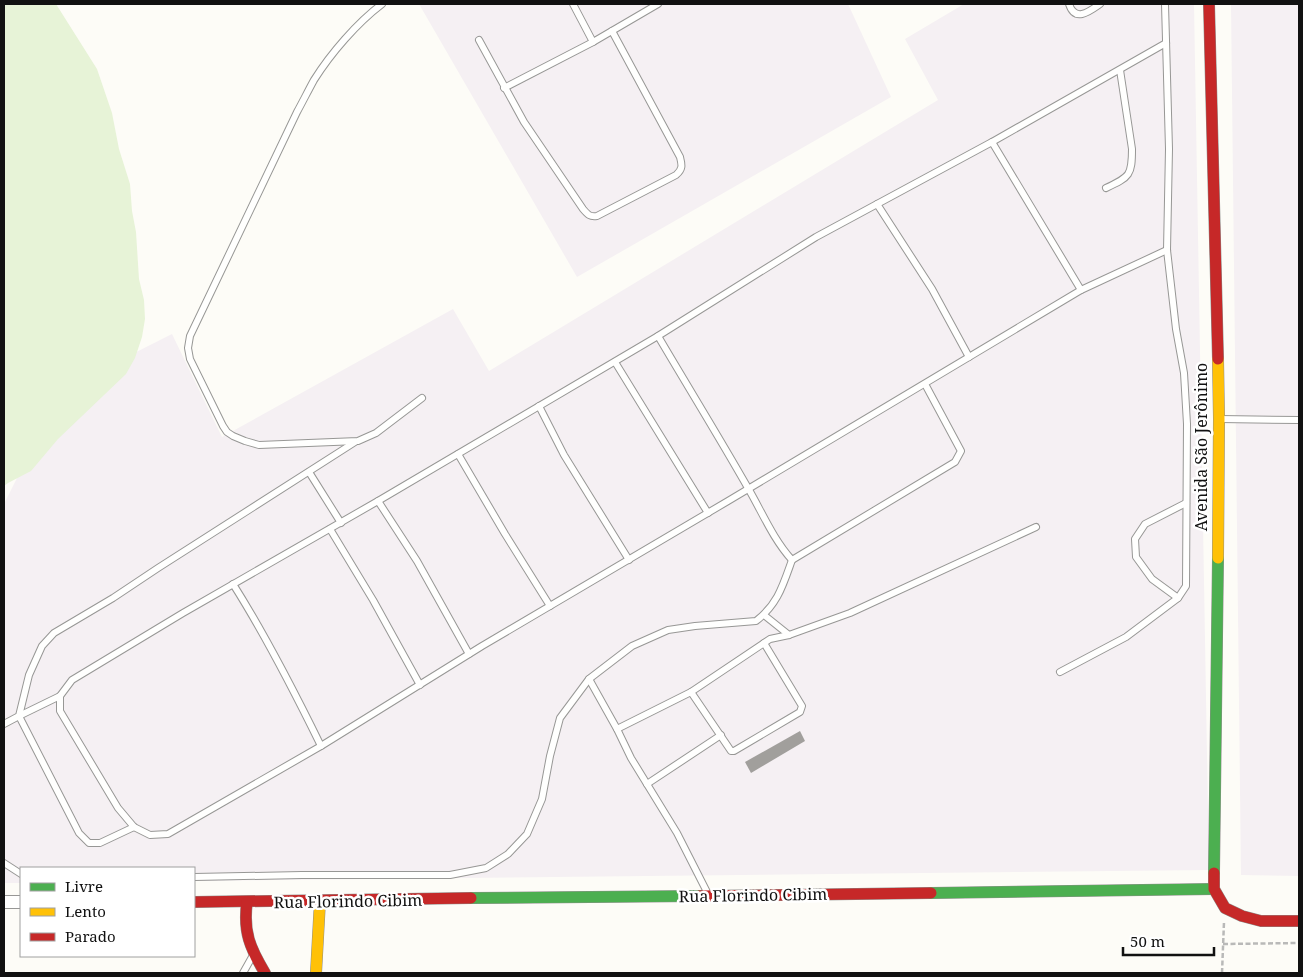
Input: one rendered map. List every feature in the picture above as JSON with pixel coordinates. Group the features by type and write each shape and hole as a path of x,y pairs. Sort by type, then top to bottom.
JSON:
{"street":[{"name":"Avenida São Jerônimo","path":"1209,4 1219,418 1214,890"},
{"name":"Rua Florindo Cibim","path":"195,902 1214,890"},
{"path":"1214,890 1225,908 1242,916 1261,921 1299,922"},
{"path":"315,971 320,901"},
{"path":"4,902 20,902"},
{"path":"247,902 245,916 247,938 253,954 265,973"}],"lane":[{"path":"358,440 259,445 233,436 223,426 190,359 188,348 190,336 293,121 315,80 334,52 352,31 382,4"},
{"path":"573,4 593,42"},
{"path":"504,88 593,42 658,4"},
{"path":"1069,4 1070,8 1078,14 1088,12 1100,4"},
{"path":"1060,672 1126,637 1178,598 1186,586 1186,424 1184,373 1176,329 1167,250 1169,149 1165,4"},
{"path":"479,40 504,88 543,152 588,215 597,216 676,175 680,172 682,166 680,157 612,31"},
{"path":"4,724 60,696 72,680 658,336 816,236 992,142 1166,43"},
{"path":"1106,188 1126,178 1130,171 1132,159 1130,132 1120,70"},
{"path":"992,142 1081,290"},
{"path":"878,204 932,289 969,357"},
{"path":"60,696 60,711 118,808 134,827 150,835 168,834 321,746 469,654 1081,290 1167,250"},
{"path":"658,336 777,539 792,560"},
{"path":"614,362 708,513"},
{"path":"195,877 450,875 486,868 508,854 527,834 542,799 550,756 560,718 589,679 632,646 668,630 756,621 764,615 780,595 792,560 955,462 961,451 925,384"},
{"path":"134,827 100,843 89,843 79,833 20,716 29,675 42,646 54,633 113,598 358,440 376,433 422,398"},
{"path":"539,406 564,455 629,560"},
{"path":"1219,418 1299,420"},
{"path":"458,454 550,606"},
{"path":"309,472 341,523"},
{"path":"378,501 417,561 469,654"},
{"path":"1178,598 1152,579 1136,557 1135,539 1145,524 1186,502"},
{"path":"617,729 691,692 770,639 789,635 850,613 1036,527"},
{"path":"330,529 373,600 420,685"},
{"path":"233,584 258,623 321,746"},
{"path":"764,615 789,635"},
{"path":"691,692 729,749 734,751 800,712 802,706 764,643"},
{"path":"589,679 631,758 677,833 708,896"},
{"path":"647,784 721,735"},
{"path":"4,864 20,873"},
{"path":"243,973 253,954"}],"path":[{"path":"1222,973 1225,908"},
{"path":"1223,944 1299,943"}],"shaded area":[{"path":"419,4 848,4 891,97 577,277"},
{"path":"964,4 1194,4 1209,870 195,881 195,867 20,867 20,883 4,883 4,504 61,390 172,334 222,437 453,309 489,371 938,100 905,39"},
{"path":"1231,4 1299,4 1299,876 1241,875"}],"green space":[{"path":"4,4 56,4 97,69 112,113 119,149 130,184 139,279 144,300 145,319 142,337 135,358 126,374 58,439 31,471 4,486"}],"building":[{"path":"800,731 805,741 751,773 745,762"}],"traffic: fast":[{"path":"1214,873 1218,558"},
{"path":"931,893 1214,889"},
{"path":"471,898 699,896"}],"traffic: slow":[{"path":"1218,359 1218,558"},
{"path":"316,973 320,901"}],"traffic: jam":[{"path":"1209,4 1218,359"},
{"path":"1214,873 1214,889 1225,908 1242,916 1261,921 1299,921"},
{"path":"699,896 931,893"},
{"path":"195,902 471,898"},
{"path":"247,902 246,922 249,939 255,956 265,973"}]}
